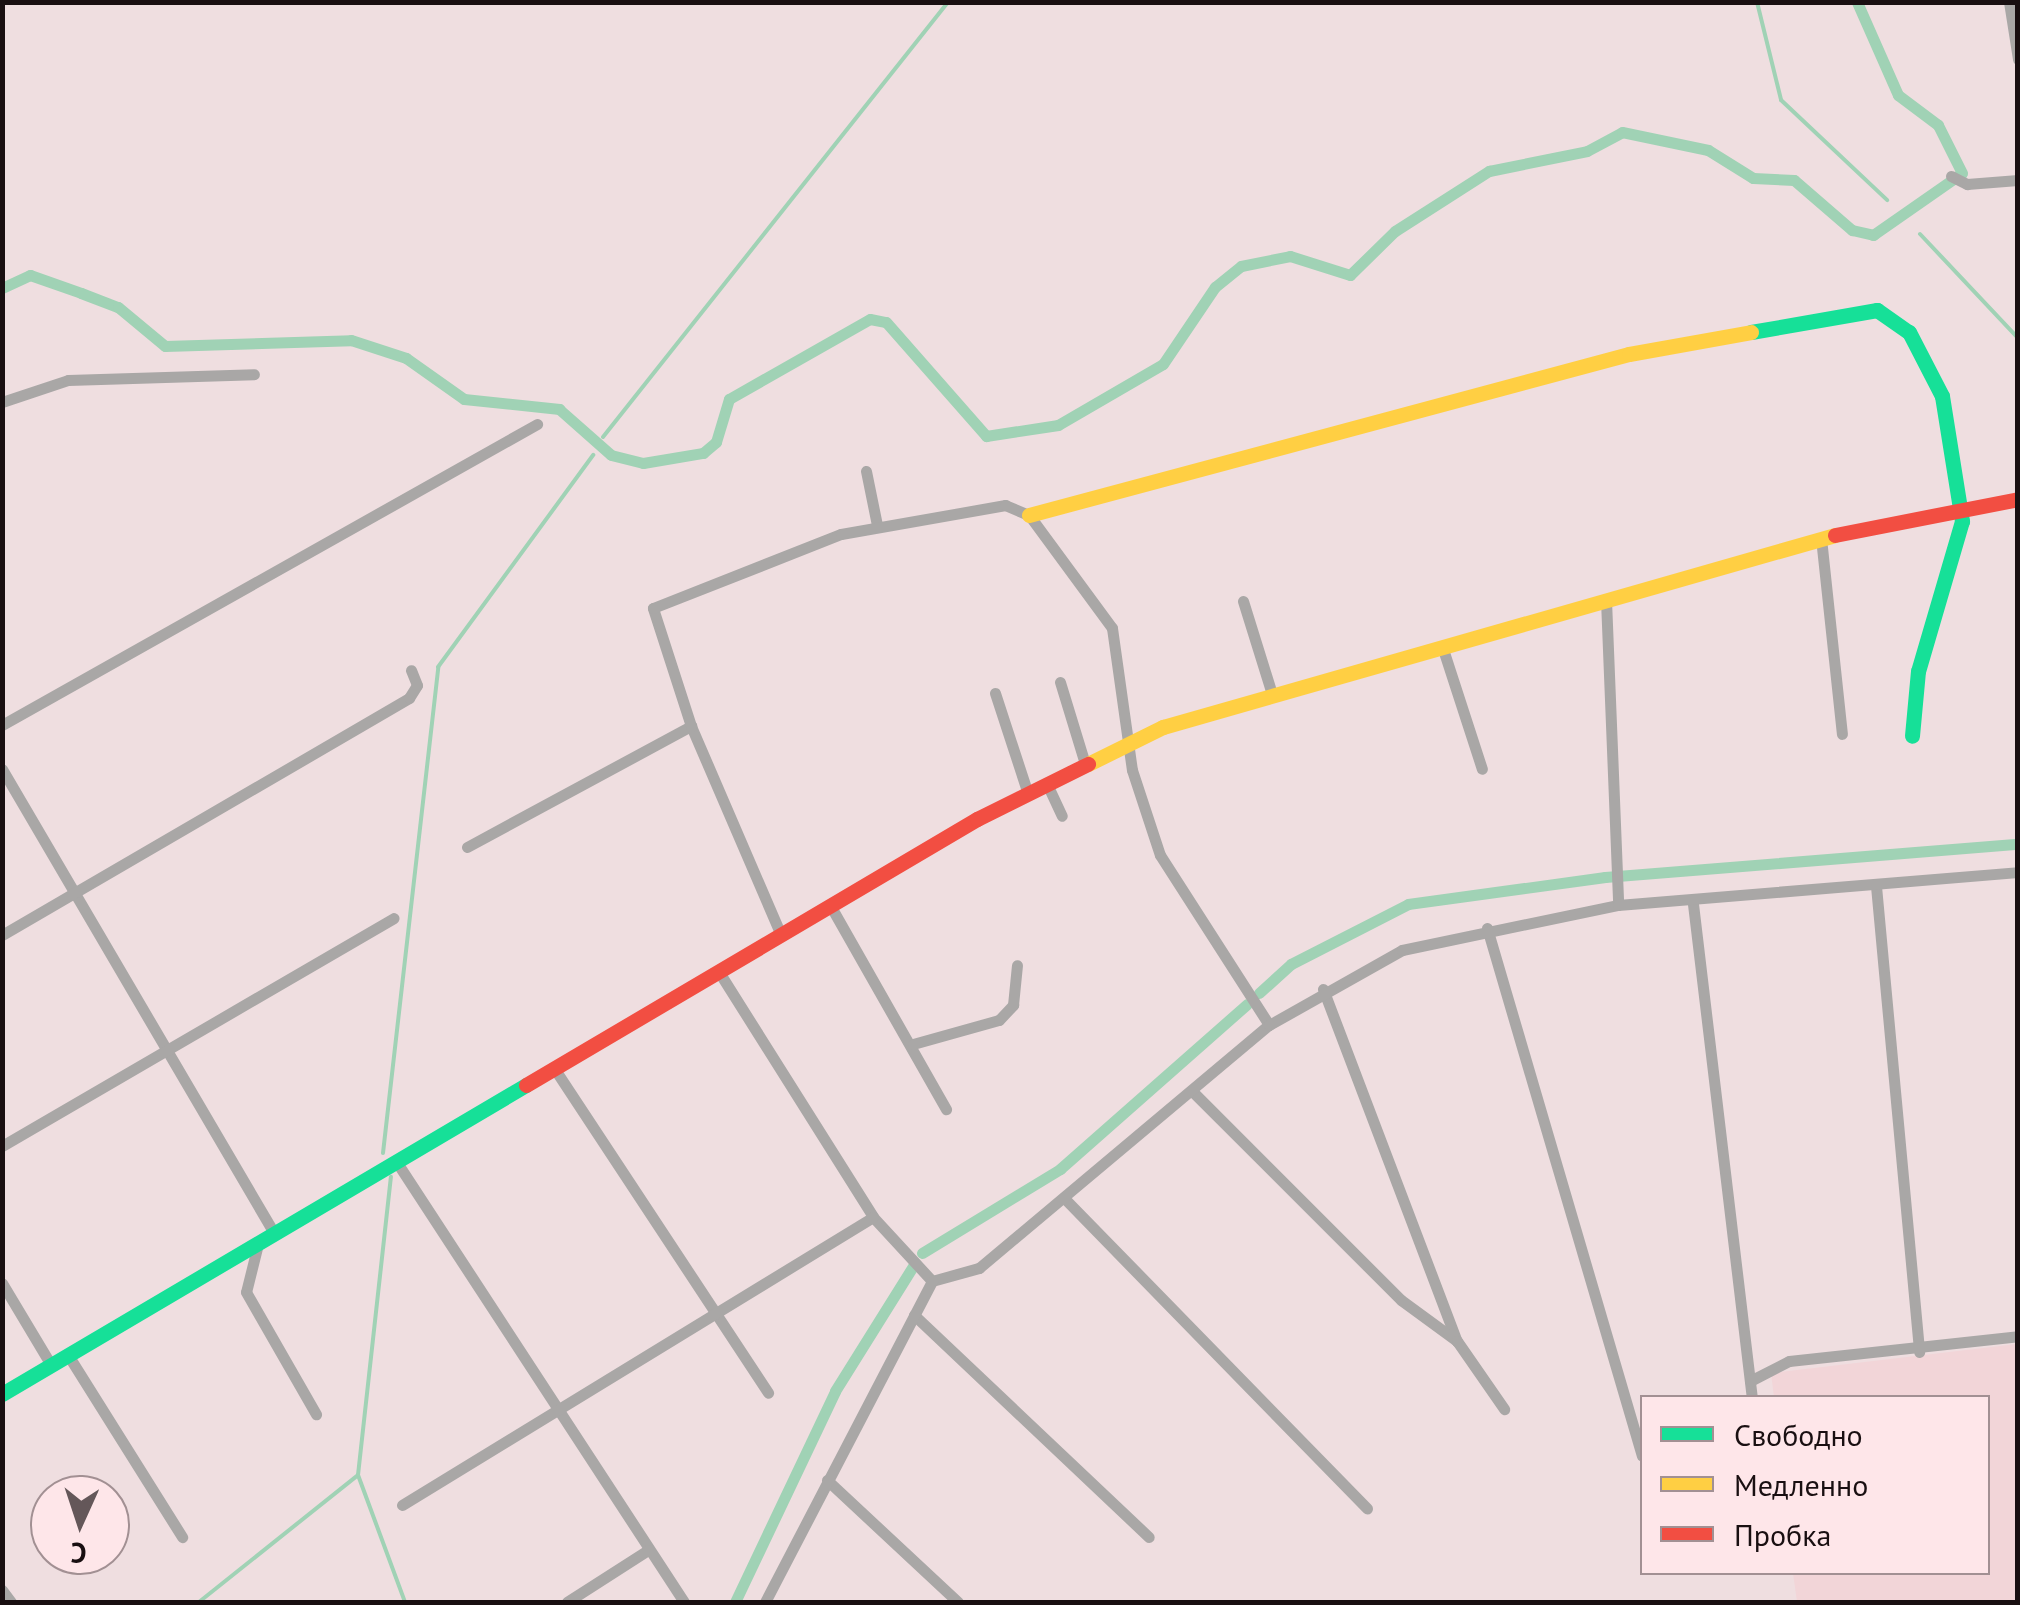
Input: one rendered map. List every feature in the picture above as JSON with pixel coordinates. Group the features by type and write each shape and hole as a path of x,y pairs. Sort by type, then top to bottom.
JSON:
{"main road":[{"path":"1029,515 1596,362 1864,309 1901,322 1942,396 1960,512 1959,549 1918,672 1912,736"},
{"path":"2,1394 830,906 1028,794 1128,743 1271,691 1821,538 2018,499"}],"street":[{"path":"2010,2 2018,59"},
{"path":"1956,179 2018,180"},
{"path":"2,402 68,380 254,374"},
{"path":"2,725 536,424"},
{"path":"866,472 877,525"},
{"path":"781,935 691,726 654,605 877,525 964,506 1029,515 1112,628 1128,743 1170,875 1269,1025"},
{"path":"1821,538 1842,734"},
{"path":"1242,600 1271,691"},
{"path":"1606,600 1618,905"},
{"path":"1442,646 1482,769"},
{"path":"2,935 409,698 417,686 411,670"},
{"path":"1060,682 1084,764"},
{"path":"995,693 1028,794"},
{"path":"468,848 691,726"},
{"path":"2,769 274,1233"},
{"path":"1047,784 1062,816"},
{"path":"932,1280 969,1275 1066,1200 1269,1025 1323,989 1402,950 1487,928 1618,905 1693,904 2018,872"},
{"path":"1876,886 1919,1349"},
{"path":"1693,904 1752,1395"},
{"path":"830,906 913,1044 946,1109"},
{"path":"2,1146 393,918"},
{"path":"1487,928 1640,1449"},
{"path":"913,1044 1000,1020 1013,1005 1017,965"},
{"path":"718,972 874,1217 932,1280"},
{"path":"1323,989 1457,1341 1504,1409"},
{"path":"554,1068 768,1393"},
{"path":"1193,1092 1401,1300 1457,1341"},
{"path":"396,1162 682,1600"},
{"path":"1066,1200 1367,1508"},
{"path":"402,1505 554,1406 874,1217"},
{"path":"258,1244 246,1292 316,1414"},
{"path":"765,1602 932,1280"},
{"path":"2,1283 51,1365"},
{"path":"914,1315 1149,1536"},
{"path":"1750,1381 1769,1365 2018,1336"},
{"path":"68,1355 182,1538"},
{"path":"827,1480 958,1602"},
{"path":"567,1602 648,1550"},
{"path":"2,1590 11,1602"}],"shaded area":[{"path":"2017,1344 2017,1602 1797,1602 1793,1575 1990,1575 1990,1395 1774,1395 1771,1373"}],"waterway":[{"path":"603,437 948,2"},
{"path":"1757,2 1781,100 1887,200"},
{"path":"2,288 30,275 81,293 118,307 165,346 351,340 406,358 464,399 559,409 611,455 643,463 703,453 716,442 729,399 870,319 886,322 986,436 1058,425 1163,364 1215,287 1241,266 1290,256 1350,275 1395,231 1489,171 1587,151 1622,132 1708,150 1753,178 1794,180 1852,230 1873,235 1962,173 1938,125 1898,95 1857,2"},
{"path":"1920,234 2018,338"},
{"path":"383,1153 438,667 593,455"},
{"path":"1259,993 1291,964 1408,904 1605,877 2018,844"},
{"path":"922,1253 1060,1169 1247,1004"},
{"path":"199,1602 358,1475 391,1177"},
{"path":"735,1602 835,1391 915,1263"},
{"path":"358,1475 405,1602"}],"traffic: fast":[{"path":"1751,332 1877,310 1909,332 1942,396 1962,521 1918,671 1912,736"},
{"path":"2,1394 526,1085"}],"traffic: slow":[{"path":"1029,515 1629,354 1751,332"},
{"path":"1088,764 1163,727 1835,535"}],"traffic: jam":[{"path":"1835,535 2018,499"},
{"path":"526,1085 977,819 1088,764"}]}
